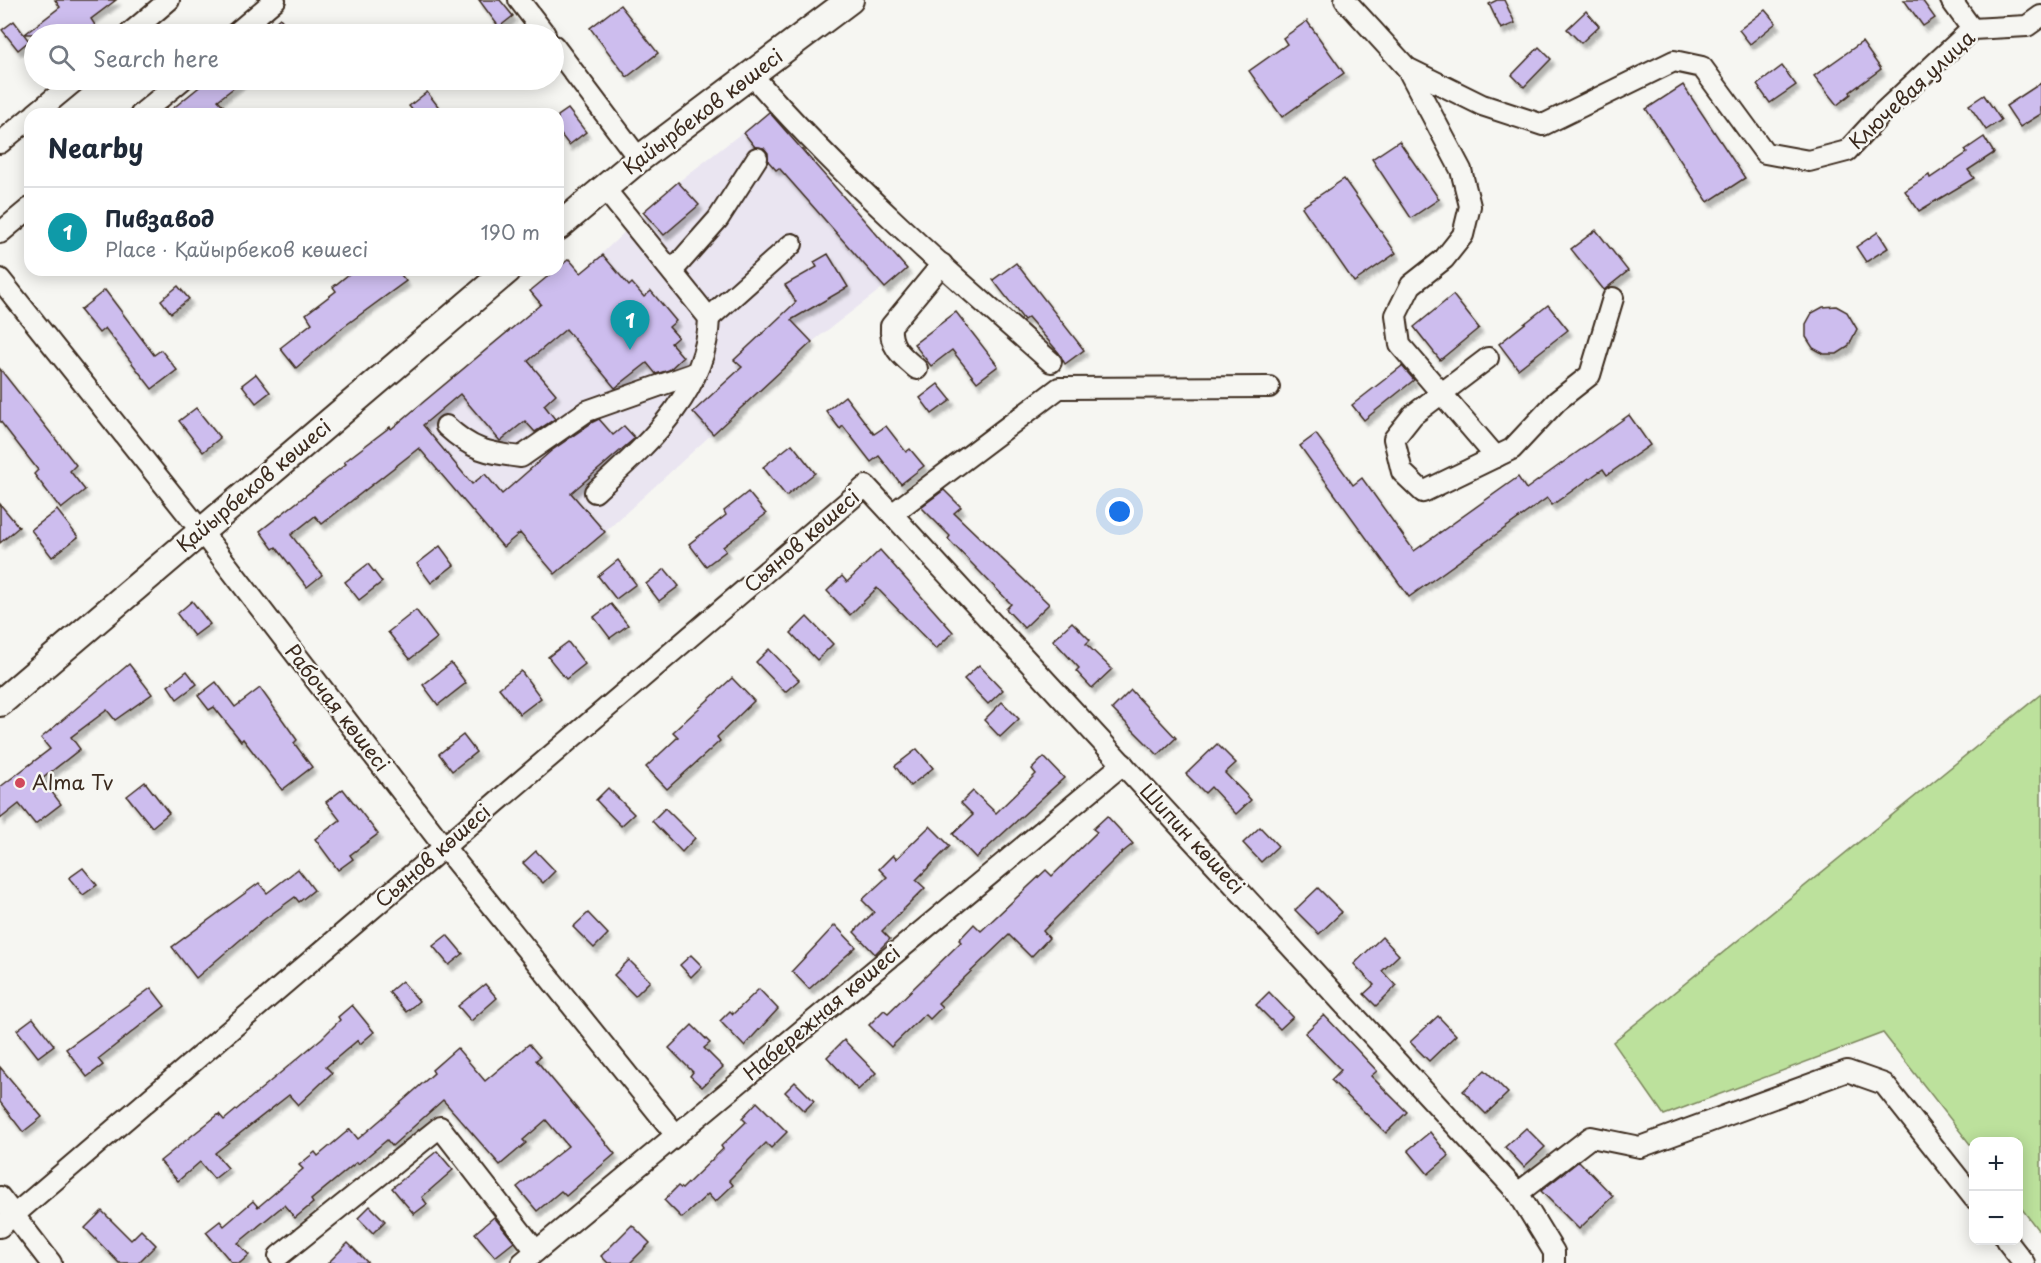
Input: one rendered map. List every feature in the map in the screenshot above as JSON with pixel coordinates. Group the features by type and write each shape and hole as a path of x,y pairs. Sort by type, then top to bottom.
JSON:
{"main road":[{"name":"Қайырбеков көшесі","path":"564,222 639,159 850,0"},
{"name":"Қайырбеков көшесі","path":"0,703 501,276"}],"street":[{"path":"141,24 170,0"},
{"path":"247,24 275,0"},
{"path":"519,0 537,24"},
{"path":"1345,0 1407,68 1461,170 1470,206 1463,235 1444,259 1411,285 1396,315 1400,345 1496,457"},
{"path":"1952,0 1972,29"},
{"name":"Ключевая улица","path":"1407,68 1482,105 1543,125 1674,61 1701,67 1718,85 1765,153 1809,161 1847,151 1882,113 1972,29 2027,26 2041,16"},
{"path":"564,59 639,159"},
{"path":"751,74 805,136 1051,362"},
{"path":"42,108 64,90"},
{"path":"148,108 170,90"},
{"path":"0,144 24,123"},
{"path":"673,270 718,219 757,158"},
{"path":"595,492 664,423 683,399 695,373 708,332 709,318 673,270 604,188"},
{"path":"0,233 24,213"},
{"path":"709,318 792,244"},
{"path":"917,369 898,353 890,337 891,326 942,264"},
{"name":"Рабочая көшесі","path":"0,279 201,531 444,847 676,1135"},
{"path":"1488,358 1413,415 1394,439 1402,472 1423,492 1512,449 1557,401 1590,375 1613,298"},
{"path":"446,426 466,445 497,454 521,457 586,411 695,373"},
{"path":"892,514 1059,388 1269,387"},
{"name":"Шипин көшесі","path":"866,486 1518,1193 1554,1252 1554,1263"},
{"name":"Сьянов көшесі","path":"7,1221 866,486"},
{"name":"Набережная көшесі","path":"529,1257 1123,764"},
{"path":"1518,1193 1591,1137 1640,1147 1846,1071 1884,1083 1969,1192"},
{"path":"279,1256 440,1127 529,1257"},
{"path":"0,1197 7,1221 51,1263"},
{"path":"2010,1245 2024,1263"}],"shaded area":[{"path":"769,112 907,269 812,342 605,532 555,574 520,533 503,547 399,423 541,304 530,291 548,276 564,276 564,263 569,259 581,273 678,182"}],"green space":[{"path":"2041,694 2041,1234 2023,1210 2023,1137 1969,1137 1969,1143 1883,1033 1664,1115 1613,1042"}],"building":[{"path":"55,0 116,0 91,19 94,24 38,24 60,7"},
{"path":"479,0 500,0 513,16 503,24 497,24"},
{"path":"1497,0 1504,0 1515,23 1501,29 1489,4"},
{"path":"1904,0 1922,0 1935,18 1923,26"},
{"path":"620,5 658,53 627,77 590,28"},
{"path":"1765,10 1776,23 1750,44 1739,30"},
{"path":"1586,11 1599,26 1581,43 1567,29"},
{"path":"280,18 285,24 272,24"},
{"path":"14,21 24,34 24,45 18,50 2,30"},
{"path":"1307,21 1344,73 1282,117 1249,71 1287,44 1283,38"},
{"path":"1862,42 1881,69 1850,92 1851,94 1837,105 1814,76"},
{"path":"1539,47 1551,59 1524,87 1512,75"},
{"path":"1782,66 1796,85 1770,103 1757,85"},
{"path":"2041,83 2041,114 2020,127 2006,106"},
{"path":"1683,85 1745,178 1708,202 1646,109"},
{"path":"196,90 231,90 218,100 225,108 173,108"},
{"path":"427,92 439,108 411,108 409,106"},
{"path":"1984,95 2001,120 1986,130 1969,105"},
{"path":"568,109 586,132 569,145 564,139 564,112"},
{"path":"769,112 907,269 885,288 779,168 776,170 768,161 768,153 764,148 755,147 744,133"},
{"path":"1984,137 1994,153 1968,170 1974,178 1919,211 1905,191 1929,175 1930,178 1967,153 1965,150"},
{"path":"1399,141 1439,199 1411,218 1372,159"},
{"path":"1344,179 1396,253 1354,282 1302,207"},
{"path":"678,182 699,205 664,235 643,212"},
{"path":"1596,230 1628,271 1604,290 1571,249"},
{"path":"1878,232 1888,248 1866,262 1856,247"},
{"path":"828,254 848,287 791,320 812,342 713,434 693,412 742,367 734,360 796,302 785,285 817,267 814,262"},
{"path":"603,255 629,286 632,283 644,297 651,291 676,321 669,327 678,337 671,343 683,357 669,370 656,374 647,363 615,388 566,329 528,361 556,394 544,405 555,419 535,432 525,421 500,441 460,394 423,425 472,484 485,474 502,494 551,451 593,422 599,419 613,435 624,426 635,438 571,493 605,532 555,574 520,533 503,547 419,448 322,524 315,516 291,535 322,575 307,587 276,547 273,549 260,531 346,464 344,462 390,427 391,429 541,304 530,291 548,276 564,276 564,263 569,259 581,273"},
{"path":"1016,263 1084,350 1065,364 1059,353 1028,317 1024,320 993,280"},
{"path":"347,276 402,276 406,281 342,328 296,368 280,348 312,323 306,314 336,291 333,287"},
{"path":"178,286 189,299 171,313 161,300"},
{"path":"105,290 154,355 161,350 177,370 152,389 105,328 99,333 80,310"},
{"path":"1453,295 1479,328 1440,360 1414,327"},
{"path":"1548,305 1568,330 1518,369 1499,344"},
{"path":"1836,306 1847,312 1857,329 1848,347 1837,354 1824,354 1813,348 1806,337 1806,324 1812,313 1823,307"},
{"path":"956,312 998,366 977,382 952,350 931,366 914,344"},
{"path":"1402,366 1414,380 1364,420 1352,405"},
{"path":"0,369 76,465 70,471 85,490 61,509 34,474 38,470 0,421"},
{"path":"256,374 270,392 256,403 242,385"},
{"path":"938,384 951,400 932,414 920,398"},
{"path":"845,396 874,434 886,426 906,452 910,449 924,466 901,484 879,456 871,462 843,426 840,429 826,411"},
{"path":"196,408 220,438 203,452 179,421"},
{"path":"1629,415 1650,445 1607,475 1603,469 1552,505 1547,498 1409,597 1300,446 1316,434 1353,485 1362,478 1414,551 1518,477 1526,489"},
{"path":"792,444 815,473 786,496 763,467"},
{"path":"944,490 961,507 954,513 1049,604 1024,628 1006,609 1011,604 948,539 950,536 921,507"},
{"path":"748,492 766,514 723,547 726,551 706,566 689,544 726,515 724,511"},
{"path":"0,504 19,527 0,543"},
{"path":"57,510 78,537 52,557 31,530"},
{"path":"440,546 454,565 431,583 417,564"},
{"path":"880,550 953,632 936,649 877,588 850,615 827,591 842,576 847,582"},
{"path":"618,560 636,584 616,599 598,576"},
{"path":"368,564 382,582 359,600 345,582"},
{"path":"665,569 679,586 659,601 646,584"},
{"path":"192,601 210,624 194,636 177,614"},
{"path":"611,604 628,625 610,638 594,617"},
{"path":"416,610 437,638 410,659 388,632"},
{"path":"807,617 833,644 817,660 791,633"},
{"path":"1072,622 1090,640 1086,644 1112,669 1092,688 1076,671 1079,668 1053,640"},
{"path":"568,642 585,664 566,679 548,657"},
{"path":"769,649 799,680 785,692 756,662"},
{"path":"451,663 466,683 438,705 423,685"},
{"path":"129,664 152,694 115,720 107,710 71,737 80,749 42,779 61,804 35,824 19,804 0,819 0,787 50,749 41,738"},
{"path":"979,665 1003,690 988,704 964,679"},
{"path":"187,671 197,684 177,699 168,686"},
{"path":"521,671 541,698 520,714 499,688"},
{"path":"732,678 754,701 717,737 720,741 667,789 646,767 678,737 673,732"},
{"path":"216,682 235,707 260,688 297,740 294,743 312,767 282,790 243,739 241,741 214,707 209,710 198,696"},
{"path":"1131,690 1176,738 1158,755 1112,709"},
{"path":"1002,702 1019,719 1000,737 984,720"},
{"path":"463,735 476,752 452,771 439,754"},
{"path":"1217,744 1236,763 1225,773 1251,800 1236,814 1211,787 1205,793 1186,774"},
{"path":"917,749 933,768 910,786 895,766"},
{"path":"1044,757 1064,778 976,858 953,834 973,815 961,803 973,791 996,813 1036,774 1032,769"},
{"path":"145,782 169,813 152,827 127,796"},
{"path":"608,788 634,814 621,826 596,800"},
{"path":"343,789 378,834 350,855 353,859 338,870 315,839 340,820 326,802"},
{"path":"665,808 695,838 682,852 652,821"},
{"path":"1107,816 1133,844 1119,855 1043,931 1049,938 1031,957 1009,935 938,1003 942,1007 930,1019 925,1014 891,1047 869,1025 884,1010 888,1013 961,942 959,940 974,924 981,931 1046,870 1052,876 1097,832 1093,829"},
{"path":"930,826 950,846 916,880 925,888 882,931 890,939 875,954 854,932 874,912 862,900 887,877 879,869 893,855 896,859"},
{"path":"1260,827 1278,846 1261,862 1243,843"},
{"path":"536,851 555,871 543,883 523,863"},
{"path":"83,868 97,885 83,895 69,878"},
{"path":"298,869 314,890 299,902 295,897 262,921 196,978 172,947 259,883 267,893"},
{"path":"1318,888 1342,912 1319,934 1295,910"},
{"path":"588,913 608,934 594,948 573,927"},
{"path":"835,925 856,947 809,989 792,971"},
{"path":"447,935 463,954 449,965 433,946"},
{"path":"1382,937 1399,955 1382,971 1396,986 1376,1006 1364,994 1374,985 1354,964"},
{"path":"691,955 702,966 691,977 680,965"},
{"path":"629,960 650,981 635,996 614,975"},
{"path":"402,981 419,1001 406,1012 389,992"},
{"path":"485,984 497,998 471,1021 458,1006"},
{"path":"151,988 165,1006 98,1059 103,1065 87,1077 66,1049"},
{"path":"759,989 778,1009 744,1046 720,1021 730,1011 733,1014"},
{"path":"1269,992 1293,1017 1280,1029 1256,1005"},
{"path":"352,1005 374,1032 360,1044 358,1040 326,1067 332,1073 298,1105 289,1095 215,1153 228,1168 214,1179 200,1162 178,1181 160,1161 219,1114 224,1120 322,1038 340,1020 338,1017"},
{"path":"1324,1015 1377,1071 1371,1076 1407,1112 1386,1133 1331,1080 1341,1070 1305,1033"},
{"path":"1438,1016 1456,1035 1429,1061 1410,1042"},
{"path":"33,1018 54,1045 38,1057 17,1030"},
{"path":"692,1025 710,1043 704,1048 723,1067 702,1087 690,1076 693,1072 669,1048"},
{"path":"844,1040 876,1073 858,1090 827,1057"},
{"path":"529,1044 540,1057 536,1060 615,1154 566,1196 561,1191 537,1211 517,1187 568,1146 546,1120 523,1140 526,1143 500,1165 443,1100 392,1146 387,1140 358,1164 357,1162 311,1200 313,1203 295,1218 284,1205 238,1243 249,1255 240,1263 232,1263 206,1232 220,1221 224,1226 253,1201 258,1207 303,1169 299,1165 315,1152 318,1156 350,1129 358,1139 434,1073 432,1070 457,1048 485,1081"},
{"path":"0,1067 42,1117 23,1132 0,1102"},
{"path":"1485,1070 1508,1093 1486,1114 1463,1091"},
{"path":"795,1082 814,1101 804,1111 785,1092"},
{"path":"757,1102 787,1132 771,1148 766,1143 729,1180 733,1185 715,1202 708,1194 682,1218 664,1200 678,1186 682,1189 723,1149 721,1146 746,1122 742,1118"},
{"path":"1526,1128 1545,1147 1524,1167 1505,1147"},
{"path":"1430,1132 1449,1156 1428,1174 1408,1150"},
{"path":"437,1151 453,1170 422,1197 427,1204 414,1214 392,1188"},
{"path":"1579,1161 1613,1196 1579,1229 1541,1191"},
{"path":"370,1206 385,1221 373,1233 358,1218"},
{"path":"102,1211 131,1240 141,1230 156,1245 138,1263 119,1263 85,1228"},
{"path":"494,1217 514,1242 495,1257 475,1233"},
{"path":"632,1225 650,1243 630,1263 608,1263 601,1256"},
{"path":"348,1243 368,1263 328,1263"}],"place":[{"name":"Пивзавод","path":"630,350"},
{"name":"Alma Tv","path":"20,783"}]}
